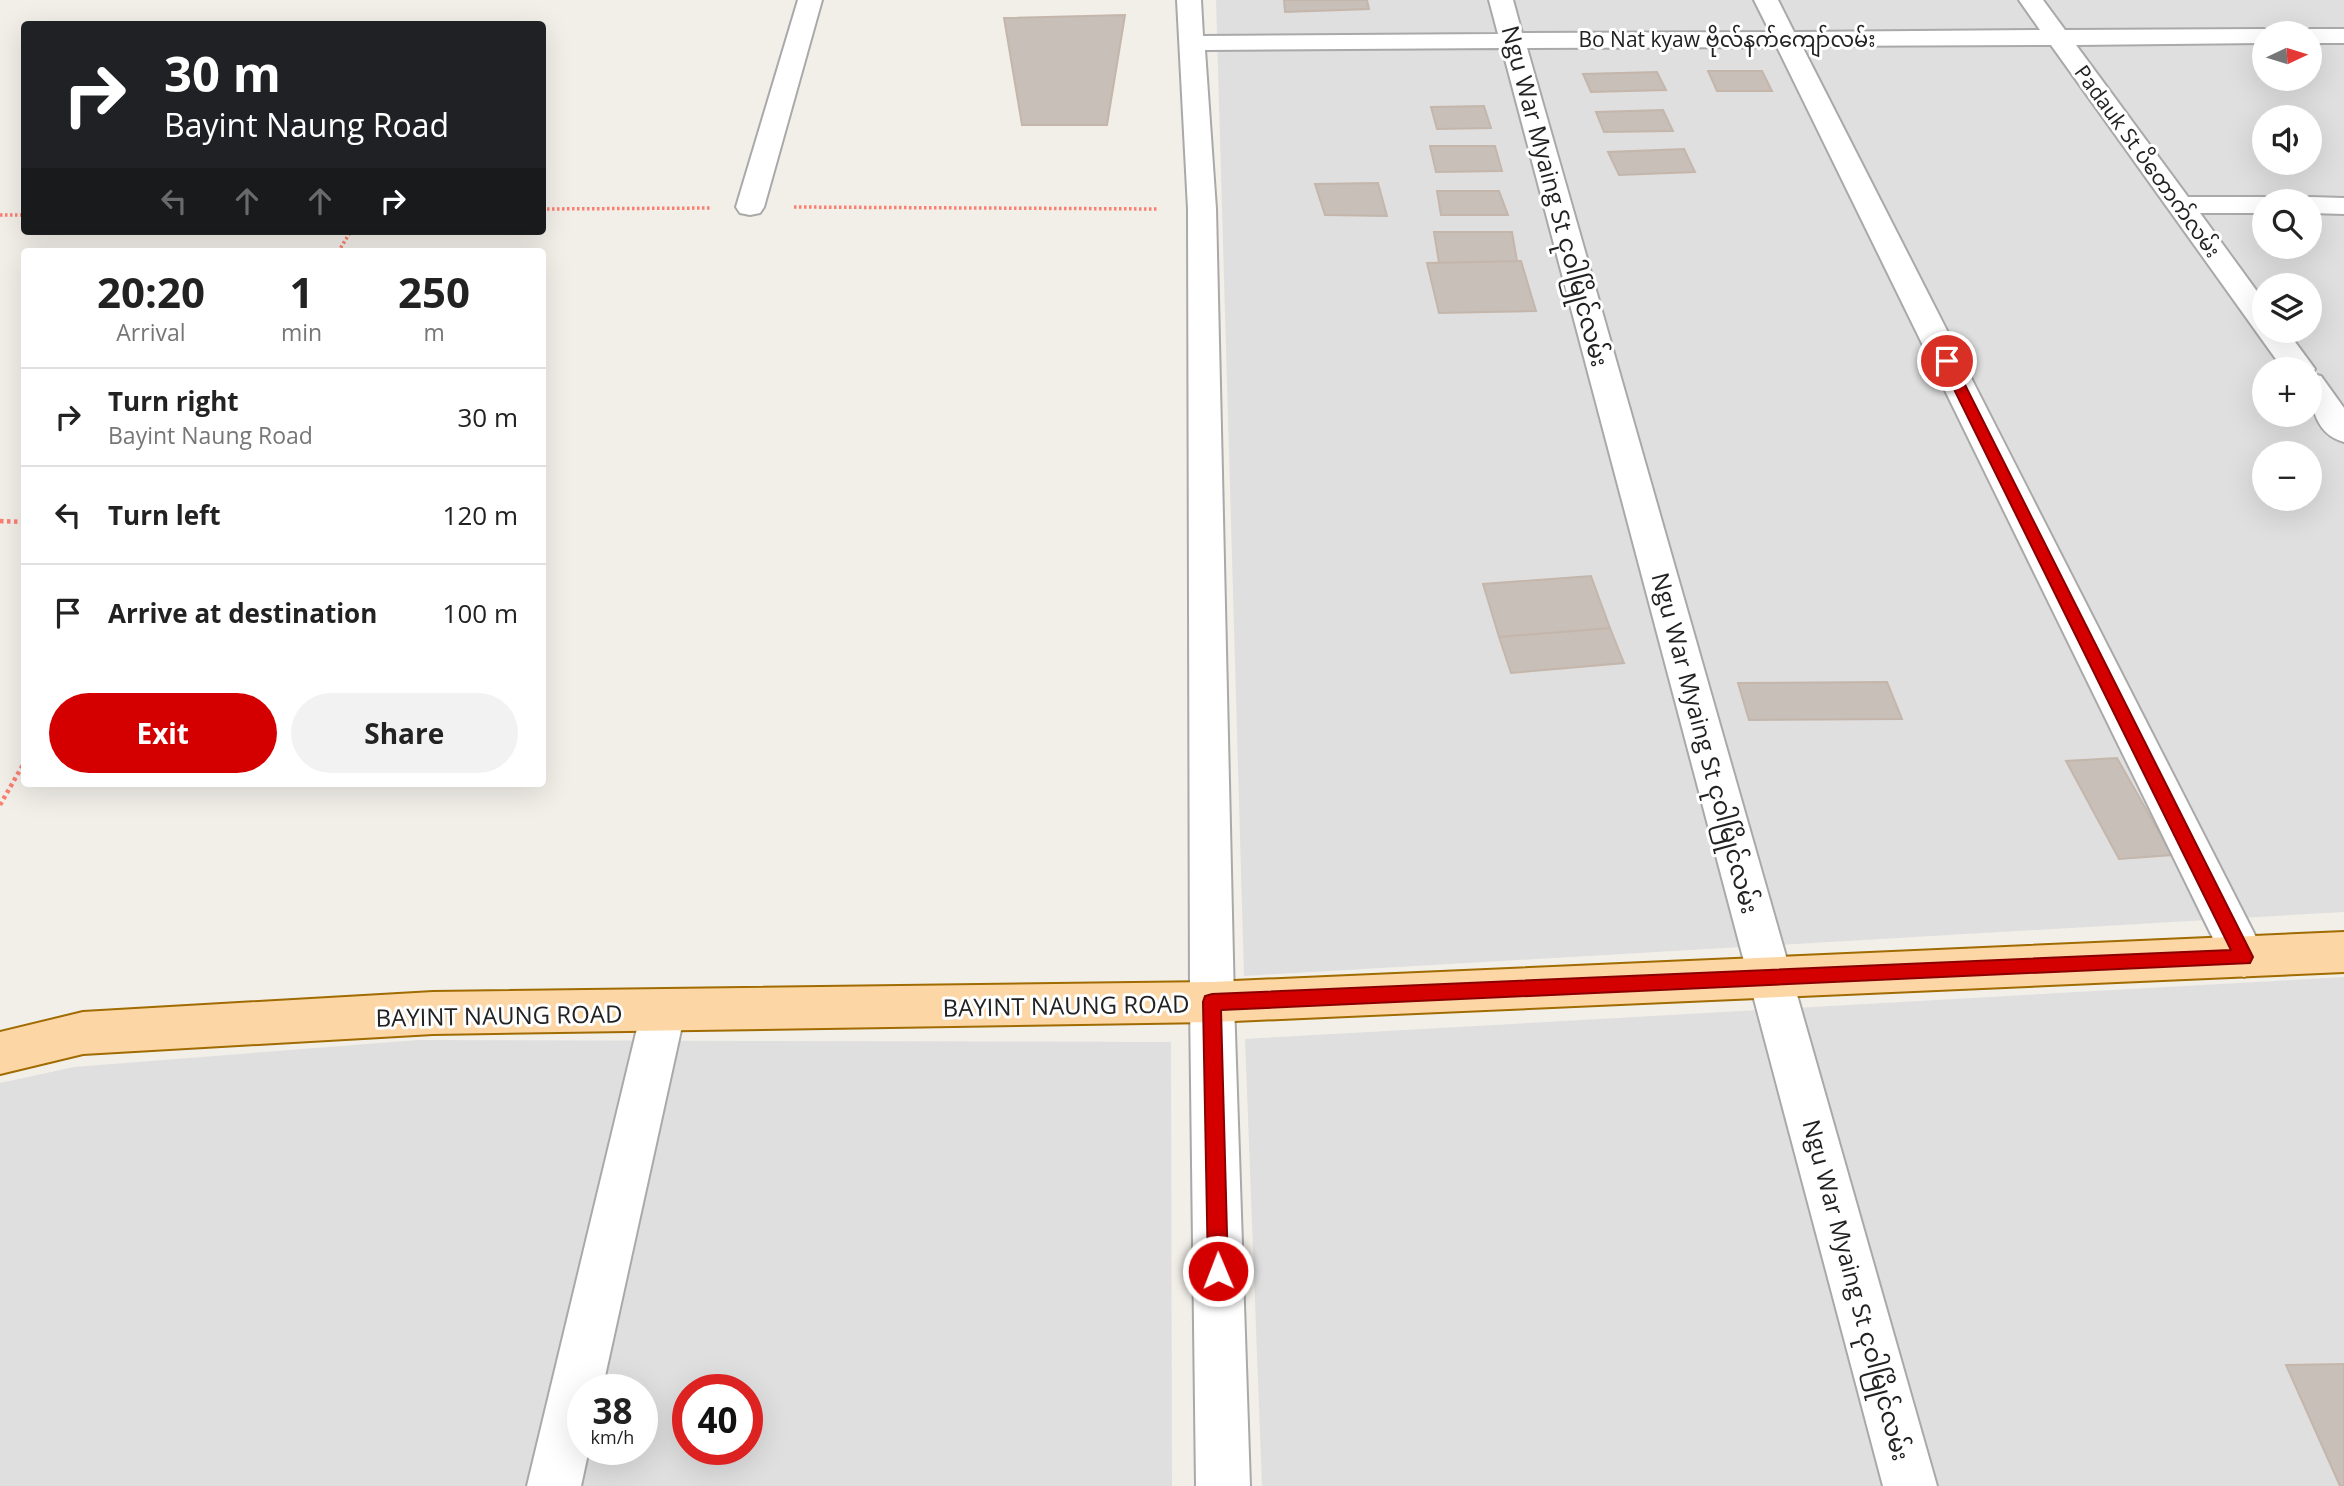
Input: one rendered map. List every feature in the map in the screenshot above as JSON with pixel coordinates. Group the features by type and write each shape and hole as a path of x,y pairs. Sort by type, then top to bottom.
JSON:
{"main road":[{"name":"BAYINT NAUNG ROAD","path":"0,1053 83,1033 433,1013 663,1012 1212,1002 1772,980 2344,952"}],"street":[{"path":"750,207 810,0"},
{"path":"1189,0 1189,43 1202,209 1212,1002 1223,1486"},
{"name":"Ngu War Myaing St ငုဝါမြိုင်လမ်း","path":"1502,0 1910,1486"},
{"path":"1766,0 2244,957"},
{"name":"Padauk St ပိတောက်လမ်း","path":"2031,0 2252,305"},
{"name":"Bo Nat kyaw ဗိုလ်နက်ကျော်လမ်း","path":"1189,43 2252,36"},
{"path":"2322,36 2344,36"},
{"path":"2180,205 2252,205"},
{"path":"2322,205 2344,206"},
{"path":"2322,399 2340,421"},
{"path":"554,1486 663,1012"}],"path":[{"path":"546,209 1202,209"},
{"path":"0,215 21,215"},
{"path":"0,521 21,522"},
{"path":"0,805 21,769"}],"shaded area":[{"path":"1216,0 2344,0 2344,912 1244,976"},
{"path":"2344,977 2344,1486 1262,1486 1245,1039"},
{"path":"418,1040 1171,1042 1172,1486 0,1486 0,1083 74,1067"}],"building":[{"path":"1284,0 1367,0 1369,9 1285,12"},
{"path":"1125,15 1107,125 1022,125 1004,18"},
{"path":"1708,71 1762,71 1772,91 1717,91"},
{"path":"1657,72 1666,90 1591,92 1583,74"},
{"path":"1484,106 1491,128 1437,129 1431,107"},
{"path":"1663,110 1673,131 1604,132 1596,112"},
{"path":"1430,146 1495,146 1502,171 1436,172"},
{"path":"1684,149 1695,172 1619,175 1608,152"},
{"path":"1378,183 1387,216 1325,215 1315,184"},
{"path":"1437,191 1499,191 1508,215 1441,215"},
{"path":"1434,232 1512,232 1517,261 1439,263"},
{"path":"1521,261 1536,311 1439,313 1427,263"},
{"path":"1591,576 1610,628 1499,637 1483,584"},
{"path":"1610,628 1624,663 1511,673 1499,637"},
{"path":"1887,682 1902,719 1749,720 1738,683"},
{"path":"2117,758 2172,855 2119,859 2066,761"},
{"path":"2344,1364 2344,1486 2340,1486 2286,1365"}],"route":[{"path":"1218,1271 1212,1002 1772,980 2244,957 1947,361"}]}
